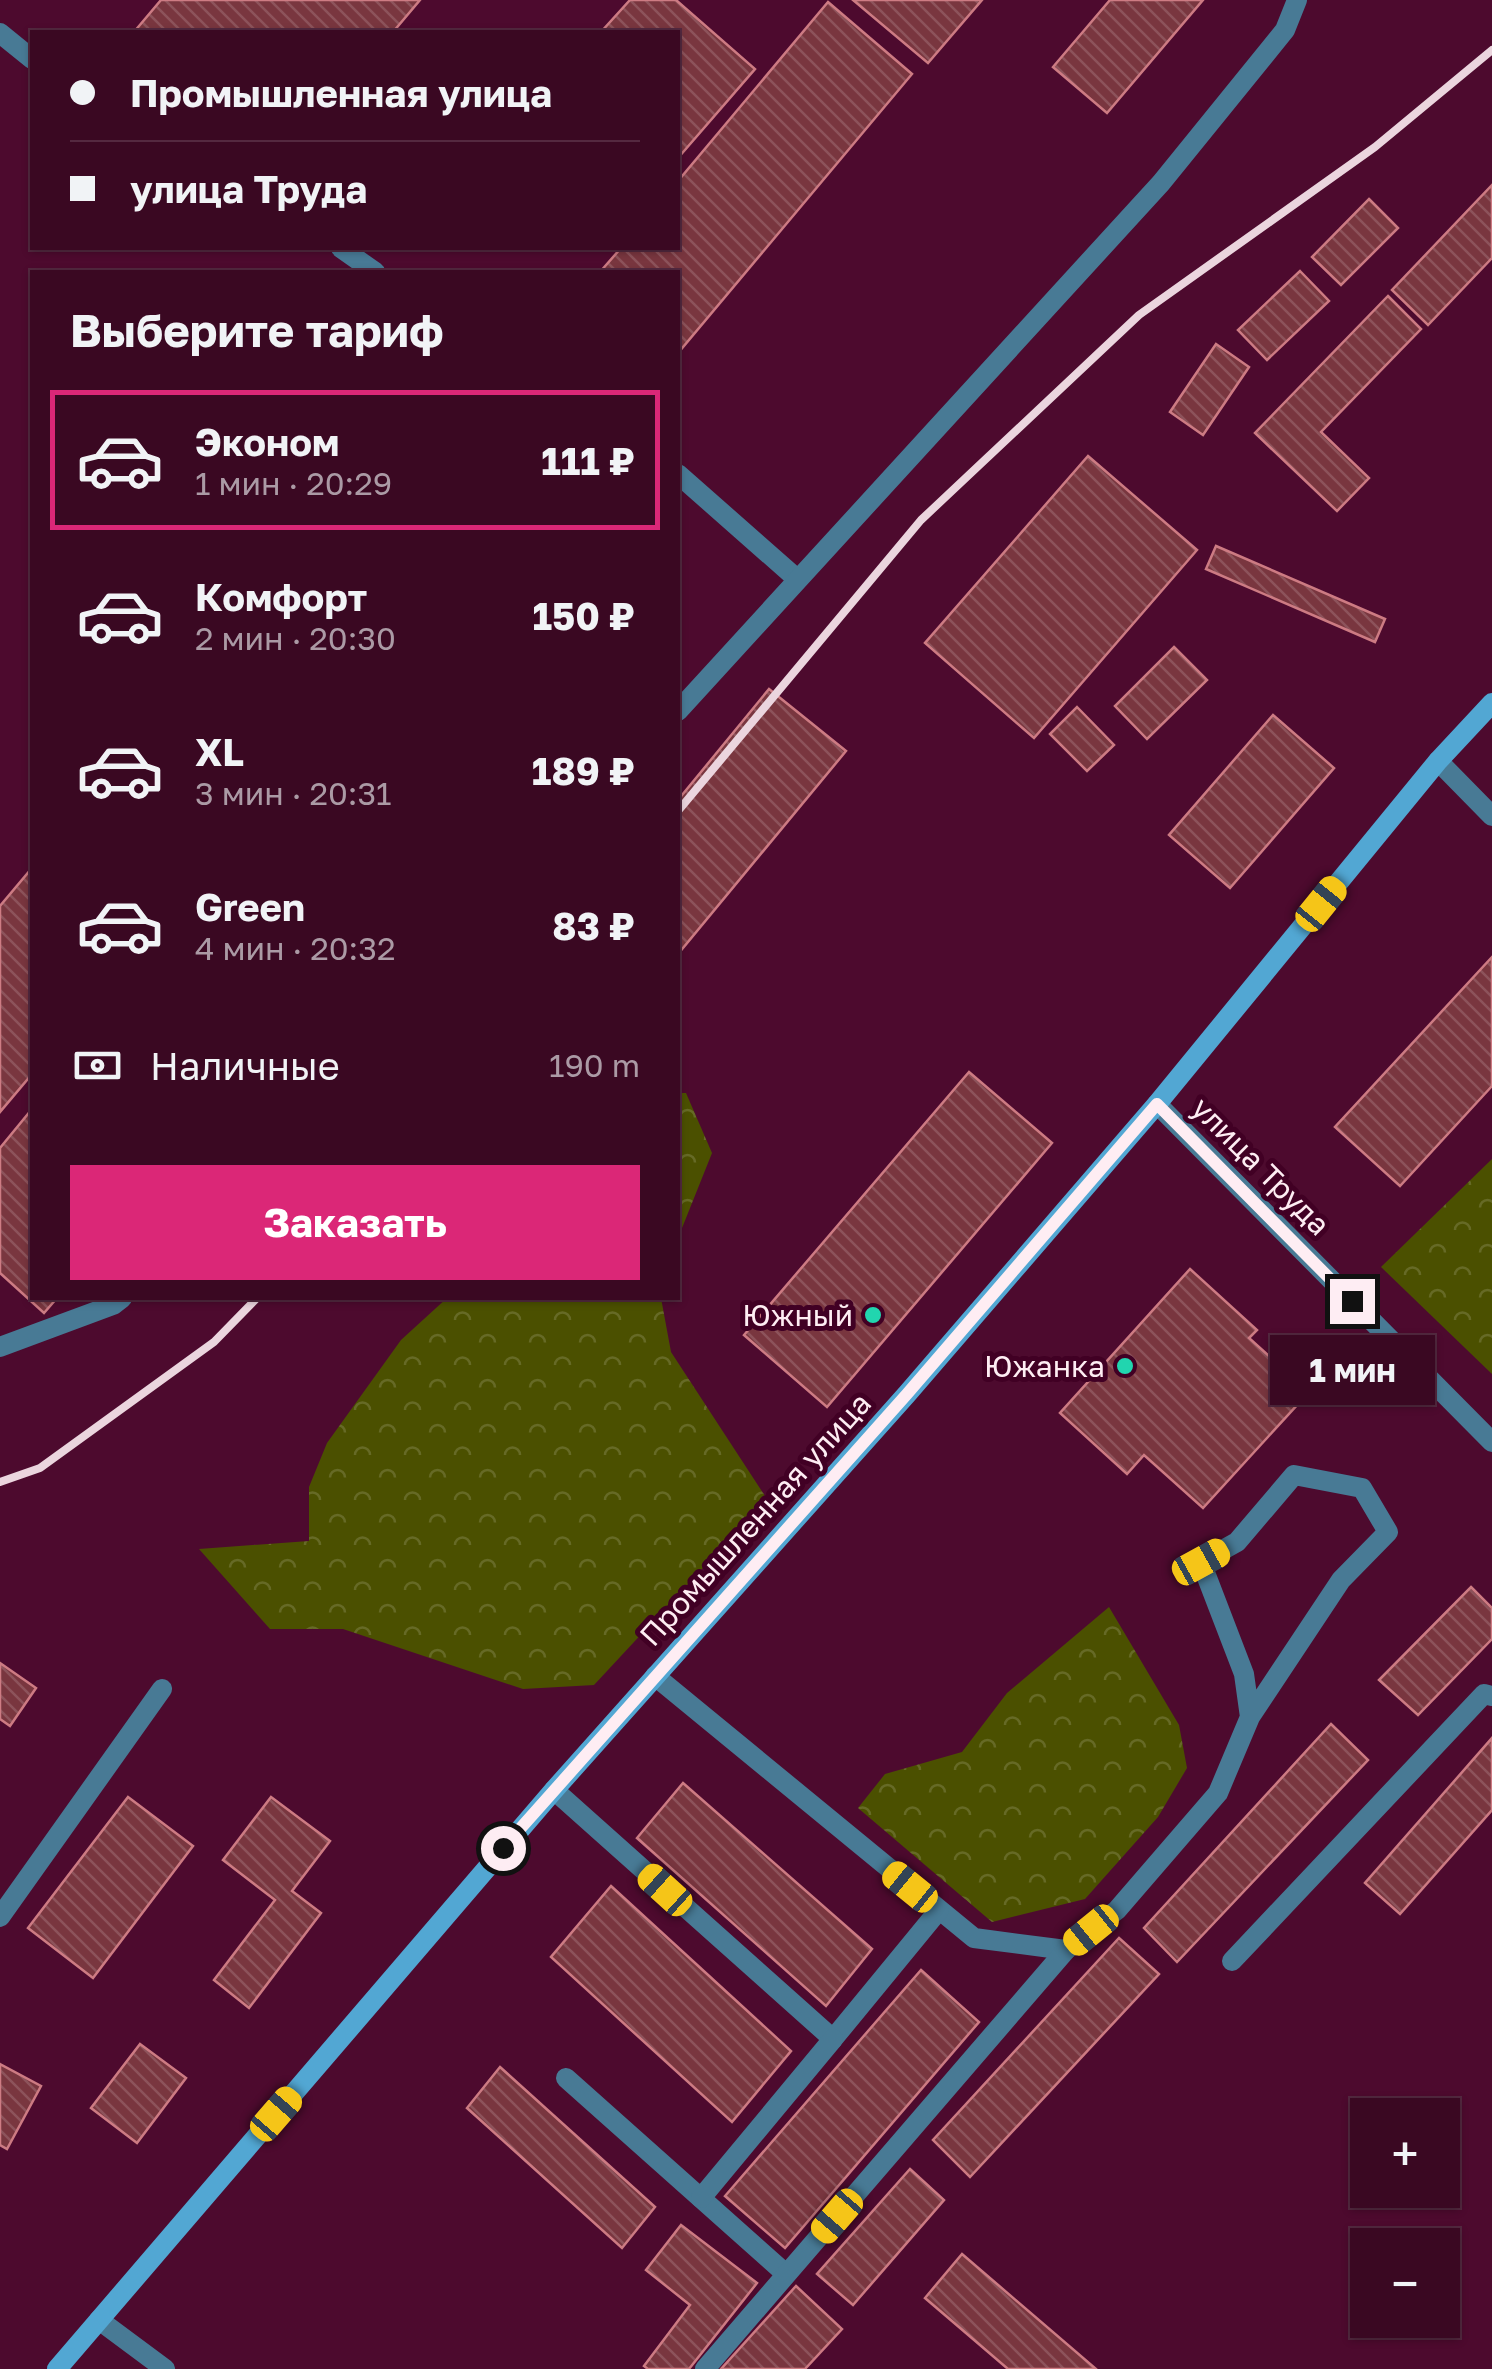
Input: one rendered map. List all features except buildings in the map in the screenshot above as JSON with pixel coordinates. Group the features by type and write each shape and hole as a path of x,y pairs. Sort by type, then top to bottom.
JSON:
{"main road":[{"name":"Промышленная улица","path":"57,2369 554,1790 907,1394 1157,1104 1438,761 1492,703"}],"street":[{"path":"680,709 1161,183 1285,30 1297,0"},
{"path":"0,33 30,58"},
{"path":"345,250 372,270"},
{"path":"680,476 796,578"},
{"path":"1438,761 1492,816"},
{"name":"улица Труда","path":"1157,1104 1492,1442"},
{"path":"0,1347 119,1300"},
{"path":"706,2369 1066,1950 1116,1910 1218,1793 1250,1717 1341,1580 1388,1532 1362,1488 1294,1475 1236,1542 1201,1562 1244,1674 1250,1717"},
{"path":"655,1676 974,1938 1066,1950"},
{"path":"0,1917 162,1689"},
{"path":"1232,1961 1484,1694 1492,1696"},
{"path":"554,1790 833,2039"},
{"path":"701,2198 938,1910"},
{"path":"566,2078 786,2274"},
{"path":"99,2320 165,2369"}],"green space":[{"path":"680,1093 686,1093 712,1153 680,1233"},
{"path":"1492,1159 1492,1374 1381,1267"},
{"path":"445,1300 661,1300 671,1352 767,1499 594,1685 523,1689 343,1629 270,1629 199,1549 309,1541 309,1487 327,1443 401,1340"},
{"path":"1109,1607 1179,1725 1187,1768 1158,1817 1085,1899 992,1922 858,1808 885,1774 962,1752 1007,1693"}],"railway":[{"path":"680,809 921,520 1139,315 1375,147 1492,50"},
{"path":"0,1482 40,1468 214,1342 255,1300"}],"place":[{"name":"Южный","path":"873,1315"},
{"name":"Южанка","path":"1125,1366"}],"route":[{"path":"503,1848 907,1394 1157,1104 1352,1301"}]}
